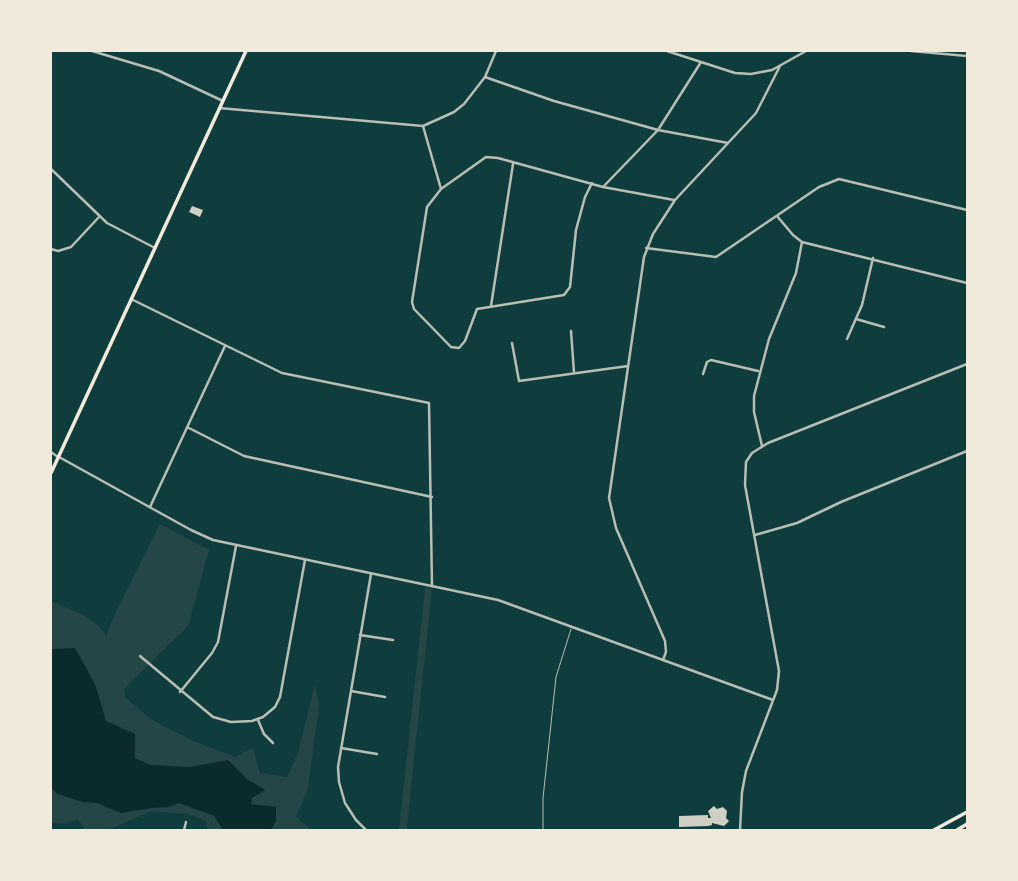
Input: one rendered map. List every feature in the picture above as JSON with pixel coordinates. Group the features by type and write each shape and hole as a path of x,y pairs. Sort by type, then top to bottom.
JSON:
{"main road":[{"path":"51,473 246,51"},
{"path":"934,830 967,812"},
{"path":"957,830 967,824"}],"street":[{"path":"93,51 159,71 223,101"},
{"path":"219,108 423,126 454,112 464,104 485,77 496,51"},
{"path":"667,51 735,73 751,74 766,72 806,51"},
{"path":"911,51 967,56"},
{"path":"603,187 658,130 701,62"},
{"path":"663,660 667,649 666,641 616,528 609,502 611,473 646,248 675,200 757,113 780,66"},
{"path":"485,77 554,101 658,130 729,143"},
{"path":"423,126 441,189"},
{"path":"592,183 585,197 576,230 570,287 564,295 477,309 465,341 459,348 451,347 414,309 412,295 427,207 441,189 486,157 592,183 603,187 675,200"},
{"path":"491,306 513,163"},
{"path":"51,169 100,217 116,229 155,248"},
{"path":"646,248 716,257 819,187 839,179 967,210"},
{"path":"777,216 793,235 803,242 967,283"},
{"path":"51,249 58,251 71,247 100,217"},
{"path":"762,446 753,402 768,339 796,273 803,242"},
{"path":"847,339 856,319 873,258"},
{"path":"131,299 282,373 429,403 432,586"},
{"path":"856,319 884,327"},
{"path":"571,331 574,373"},
{"path":"512,343 519,381 628,366"},
{"path":"150,507 225,346"},
{"path":"703,374 707,362 711,360 760,371"},
{"path":"740,830 746,771 779,680 779,663 745,485 745,466 749,456 762,446 967,364"},
{"path":"187,428 244,456 432,497"},
{"path":"755,535 797,523 967,450"},
{"path":"51,452 204,536 498,600 773,701"},
{"path":"180,692 218,642 236,545"},
{"path":"140,656 209,715 231,722 258,719 271,711 280,697 305,560"},
{"path":"366,830 350,812 341,790 338,767 371,574"},
{"path":"360,635 393,640"},
{"path":"351,691 385,697"},
{"path":"258,719 264,734 273,743"},
{"path":"341,748 377,754"},
{"path":"184,830 186,822"}],"lane":[{"path":"543,830 543,798 556,677 572,626"}],"shaded area":[{"path":"160,524 209,550 188,626 124,689 125,697 152,720 191,740 235,757 253,748 260,773 287,777 298,753 315,684 319,706 308,788 296,817 311,830 208,830 206,821 188,814 151,811 108,830 85,830 78,819 65,824 51,823 51,601 83,615 100,627 106,636"},
{"path":"425,588 432,589 407,830 399,830"},
{"path":"75,648 95,684 106,721 135,734 135,758 150,765 190,767 228,760 247,779 265,790 252,798 251,804 276,807 276,821 271,830 223,830 214,816 179,803 169,807 121,813 97,803 83,802 58,794 51,788 51,649"}],"building":[{"path":"192,206 203,210 200,217 189,212"},
{"path":"714,806 717,809 723,807 727,811 726,818 729,821 724,826 712,823 708,826 679,827 679,816 708,815 708,818 711,818 708,811"}]}
